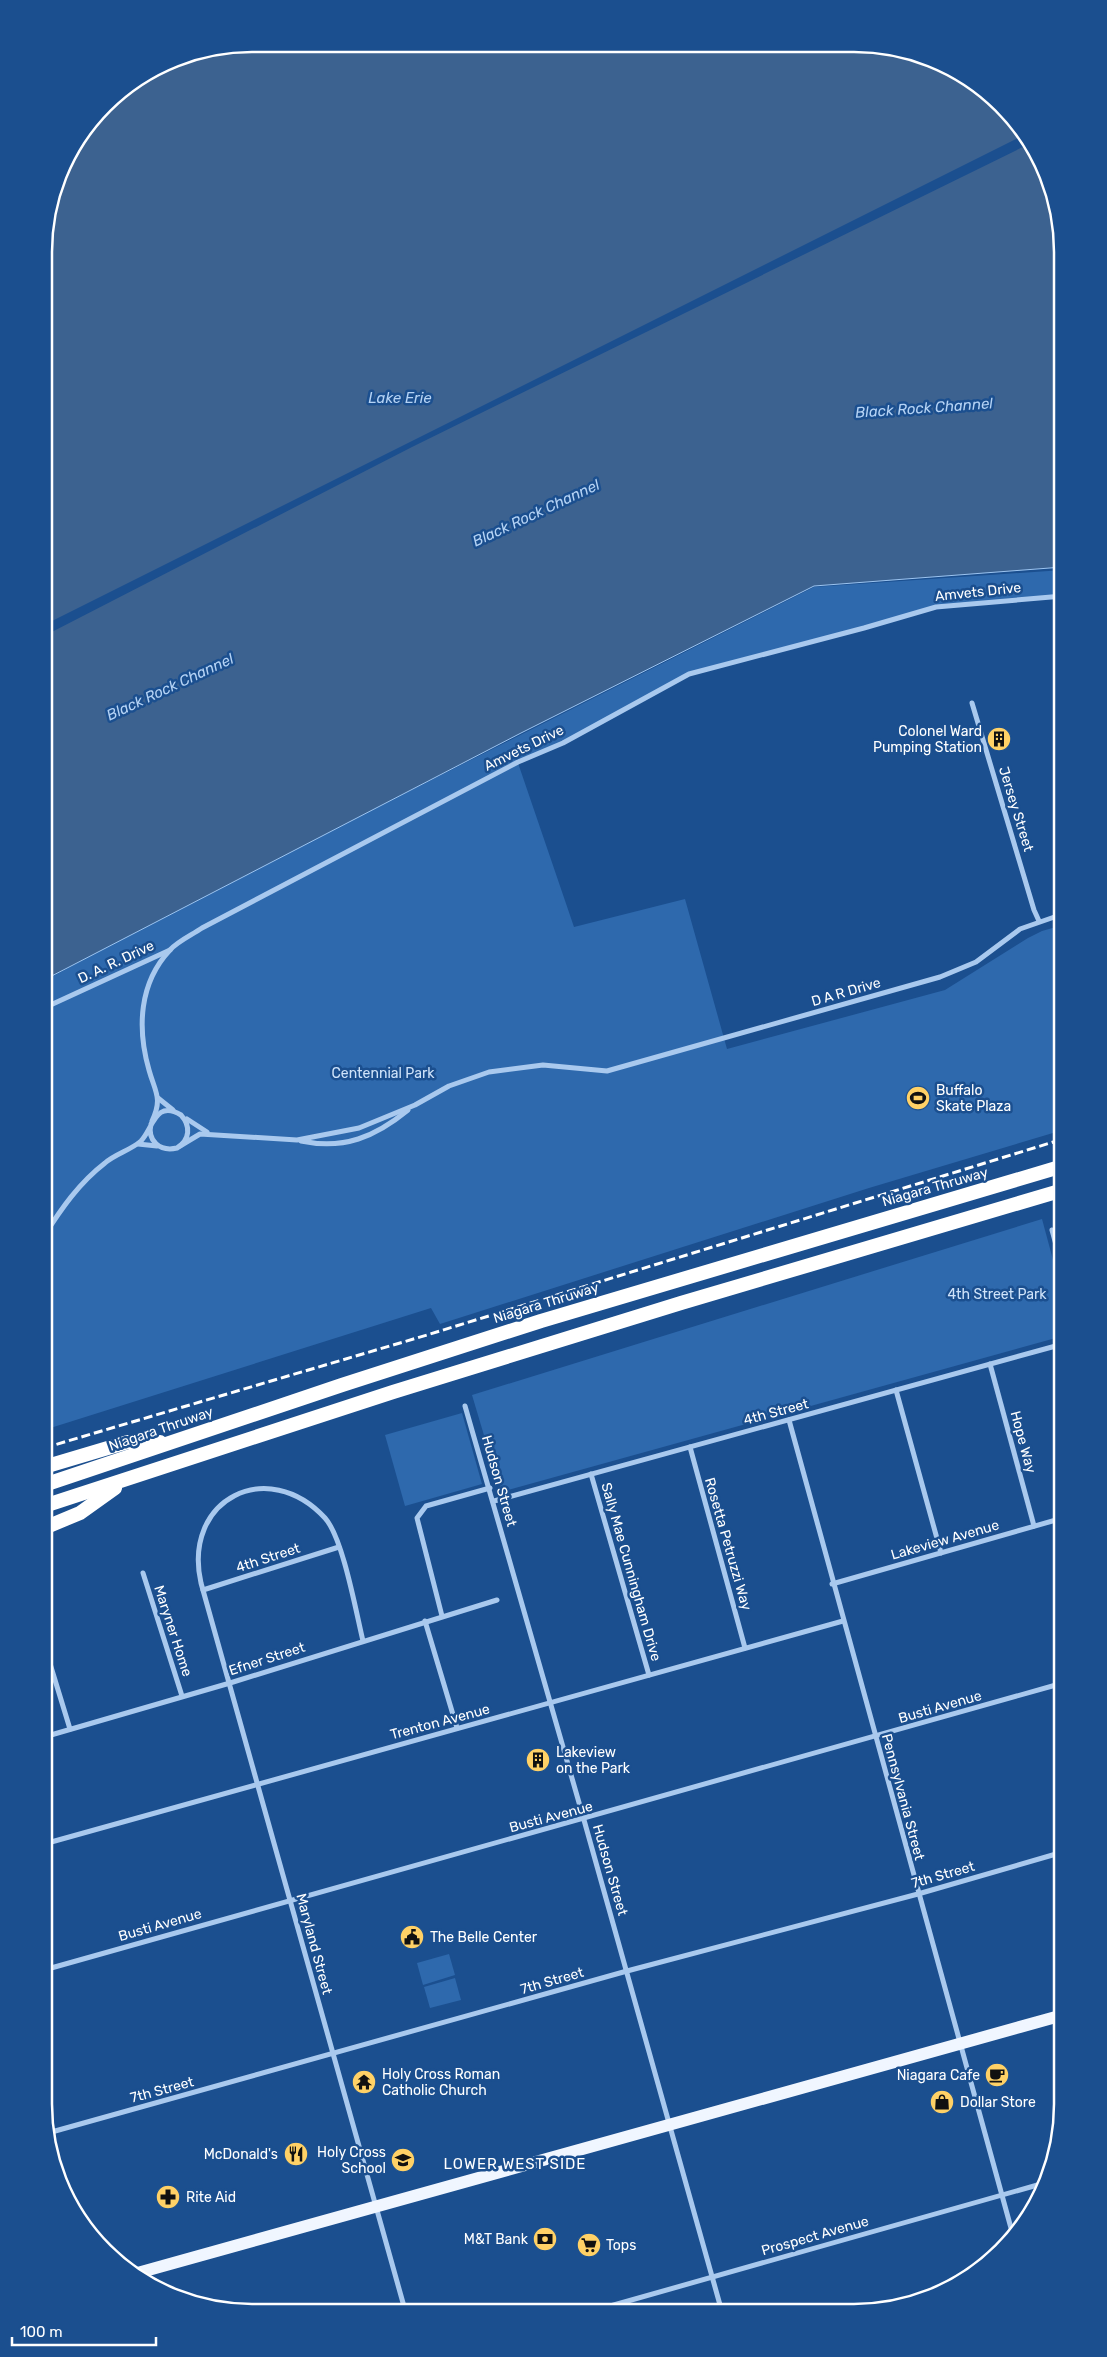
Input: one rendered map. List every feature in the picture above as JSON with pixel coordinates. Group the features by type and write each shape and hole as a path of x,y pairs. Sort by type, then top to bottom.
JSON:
{"highway":[{"name":"Niagara Thruway","path":"52,1482 550,1318 1054,1169"},
{"path":"52,1503 403,1389 672,1306 1054,1193"},
{"path":"52,1464 128,1442 171,1442"},
{"path":"52,1525 80,1513 128,1479"}],"main road":[{"path":"143,2272 1054,2017"}],"street":[{"name":"Amvets Drive","path":"158,1098 144,1051 141,1032 142,1011 155,971 170,949 202,928 518,762 563,743 690,674 936,607 1054,597"},
{"name":"Jersey Street","path":"972,703 1034,910 1039,921"},
{"name":"D A R Drive","path":"414,1105 449,1086 489,1072 543,1065 607,1071 959,970 976,962 1020,929 1054,917"},
{"name":"D. A. R. Drive","path":"52,1004 170,949"},
{"path":"158,1098 195,1126 209,1133"},
{"path":"52,1222 85,1180 104,1163 141,1141 158,1109 158,1098"},
{"path":"297,1140 359,1128 414,1105"},
{"path":"135,1145 146,1144 174,1149 195,1136 209,1133 332,1144 365,1137 386,1127 414,1105"},
{"path":"163,1148 155,1143 151,1137 152,1122 159,1114 165,1111 180,1114 187,1122 188,1131 186,1139 180,1146"},
{"path":"1052,1230 1054,1237"},
{"name":"4th Street","path":"494,1501 1054,1346"},
{"name":"Hope Way","path":"990,1364 1034,1526"},
{"path":"896,1390 940,1554"},
{"name":"Hudson Street","path":"465,1406 494,1501 720,2304"},
{"name":"Pennsylvania Street","path":"789,1420 832,1584 1011,2228"},
{"name":"Rosetta Petruzzi Way","path":"690,1447 746,1648"},
{"name":"Sally Mae Cunningham Drive","path":"592,1474 649,1675"},
{"name":"Maryland Street","path":"363,1641 333,1530 313,1507 284,1492 269,1488 253,1490 225,1501 216,1509 207,1522 198,1547 198,1568 201,1583 403,2304"},
{"path":"442,1616 417,1518 426,1506 490,1488"},
{"name":"Lakeview Avenue","path":"832,1584 1054,1520"},
{"name":"4th Street","path":"203,1590 339,1548"},
{"name":"Maryner Home","path":"143,1573 182,1696"},
{"name":"Efner Street","path":"52,1735 230,1683 497,1600"},
{"path":"425,1621 457,1728"},
{"name":"Trenton Avenue","path":"52,1842 843,1622"},
{"path":"52,1670 70,1729"},
{"name":"Busti Avenue","path":"52,1968 290,1900 584,1820 1054,1686"},
{"name":"7th Street","path":"54,2131 627,1971 918,1894 1054,1855"},
{"name":"Prospect Avenue","path":"616,2304 1037,2185"}],"green space":[{"name":"Centennial Park","path":"1054,571 1054,597 936,607 689,674 563,743 518,763 574,927 685,899 727,1049 945,990 1028,938 1054,928 1054,1133 869,1188 440,1324 431,1308 52,1427 52,977 189,902 814,587"},
{"name":"4th Street Park","path":"1042,1219 1054,1264 1054,1338 508,1490 500,1489 472,1395"},
{"path":"462,1413 482,1484 405,1506 385,1435"},
{"path":"449,1954 455,1975 423,1985 417,1963"},
{"path":"455,1978 461,2000 430,2008 424,1987"}],"water":[{"name":"Lake Erie","path":"253,52 854,52 906,59 943,73 965,86 996,111 1021,142 1034,164 1044,188 1051,214 1054,240 1054,568 814,586 521,733 52,976 52,253 59,201 73,164 86,142 102,121 121,102 142,86 164,73 201,59"}],"pier":[{"path":"1018,138 1024,147 412,447 52,632 52,621"}],"railway":[{"path":"52,1446 427,1335 1054,1142"}],"place":[{"name":"Colonel Ward Pumping Station","path":"999,739"},
{"name":"Buffalo Skate Plaza","path":"918,1098"},
{"name":"Lakeview on the Park","path":"538,1760"},
{"name":"The Belle Center","path":"412,1937"},
{"name":"Niagara Cafe","path":"997,2075"},
{"name":"Holy Cross Roman Catholic Church","path":"364,2082"},
{"name":"Dollar Store","path":"942,2102"},
{"name":"McDonald's","path":"296,2154"},
{"name":"Holy Cross School","path":"403,2160"},
{"name":"Rite Aid","path":"168,2197"},
{"name":"M&T Bank","path":"545,2239"},
{"name":"Tops","path":"589,2245"}],"district":[{"name":"LOWER WEST SIDE","path":"515,2164"}],"water label":[{"name":"Black Rock Channel","path":"924,408"},
{"name":"Black Rock Channel","path":"536,513"},
{"name":"Black Rock Channel","path":"170,687"}]}
